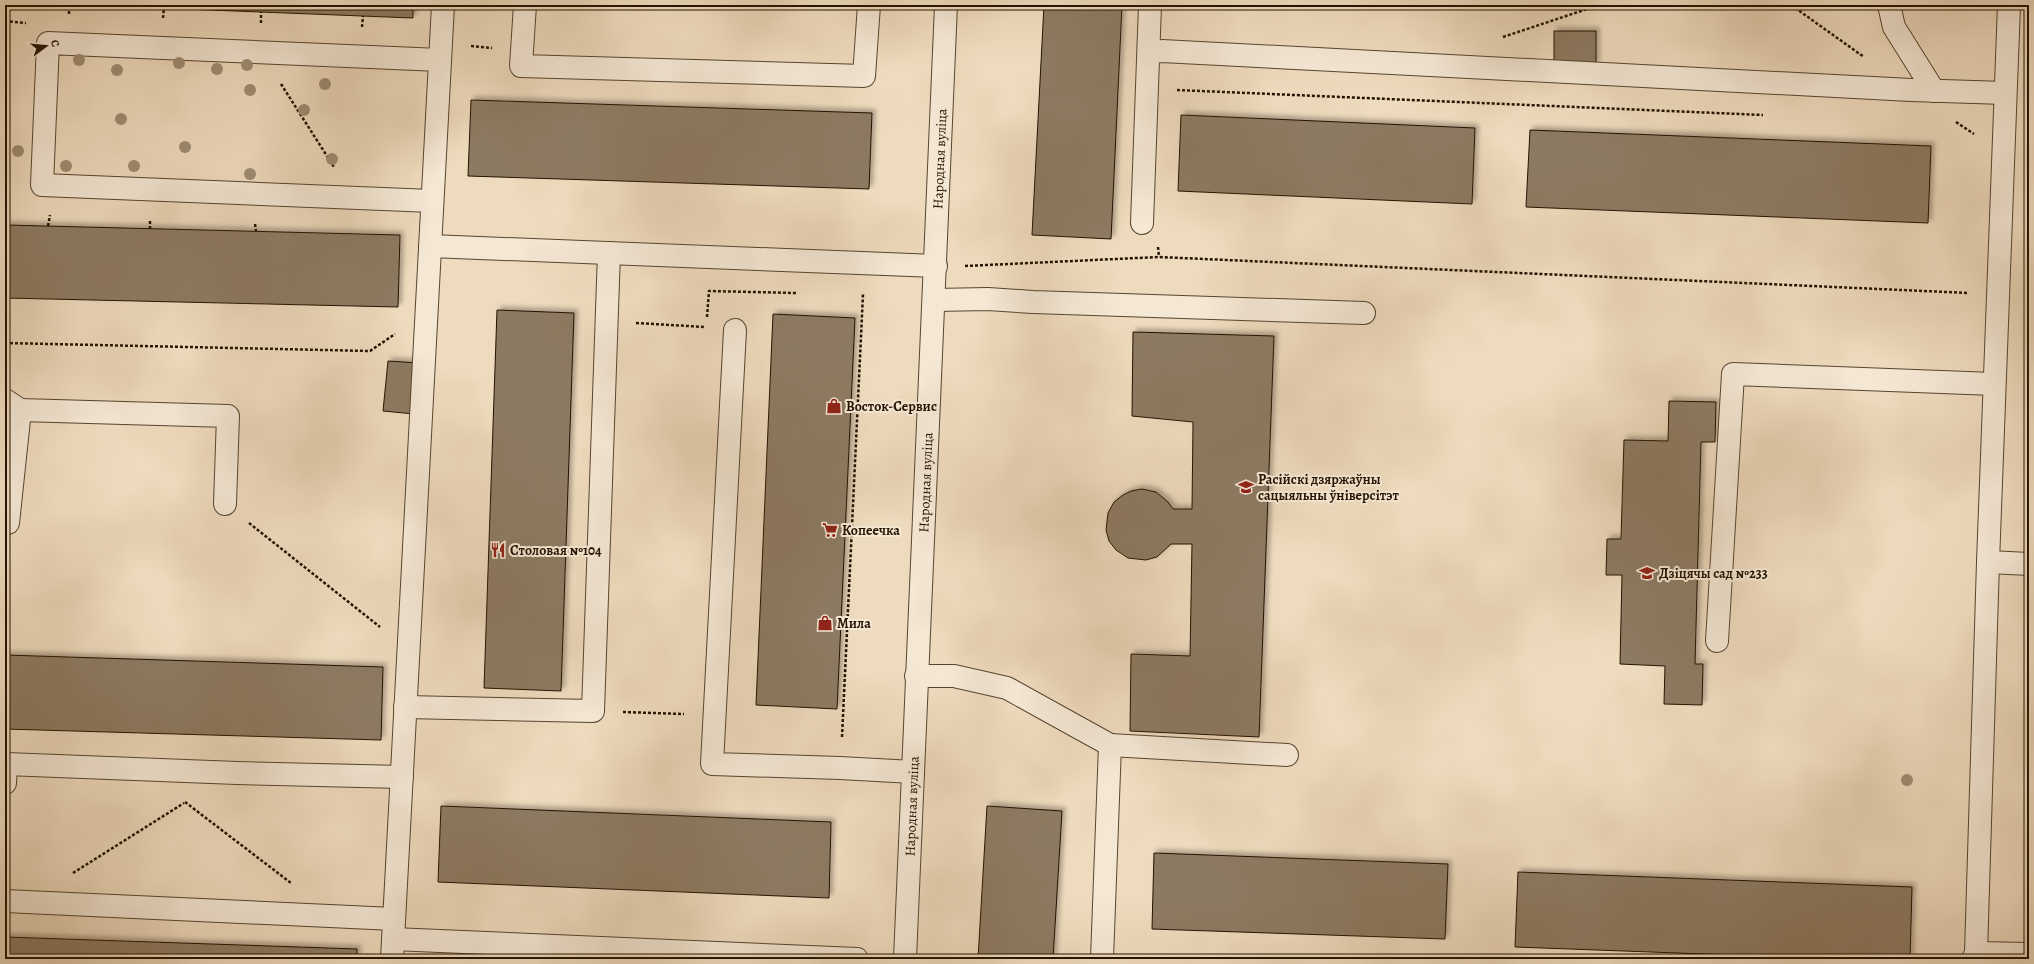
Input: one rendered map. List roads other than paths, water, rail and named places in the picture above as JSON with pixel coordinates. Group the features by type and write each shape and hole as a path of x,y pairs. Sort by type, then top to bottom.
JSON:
{"street":[{"path":"393,939 442,5"},
{"path":"525,5 521,66 864,76 869,5"},
{"name":"Народная вуліца","path":"905,959 914,772 916,676 936,266 946,5"},
{"path":"1142,223 1150,5"},
{"path":"1889,5 1894,27 1934,91"},
{"path":"2008,5 1975,956 2029,954"},
{"path":"432,201 42,186 48,43 440,60"},
{"path":"1149,53 1162,51 1934,91 2005,93"},
{"path":"430,246 936,266"},
{"path":"405,707 593,711 609,253"},
{"path":"934,300 988,299 1033,302 1364,313"},
{"path":"735,330 713,715 712,764 914,772"},
{"path":"1717,641 1734,374 1994,384"},
{"path":"5,523 8,523 12,405 228,416 225,504"},
{"path":"1988,562 2029,564"},
{"path":"916,676 954,676 1007,688 1110,745 1287,754"},
{"path":"1102,959 1110,745"},
{"path":"5,783 6,764 149,770 402,777"},
{"path":"5,901 393,939 465,951 857,959"}],"place":[{"name":"Восток-Сервис","path":"834,406"},
{"name":"Расійскі дзяржаўны сацыяльны ўніверсітэт","path":"1246,487"},
{"name":"Копеечка","path":"830,530"},
{"name":"Столовая №104","path":"498,550"},
{"name":"Дзіцячы сад №233","path":"1647,573"},
{"name":"Мила","path":"825,623"}]}
